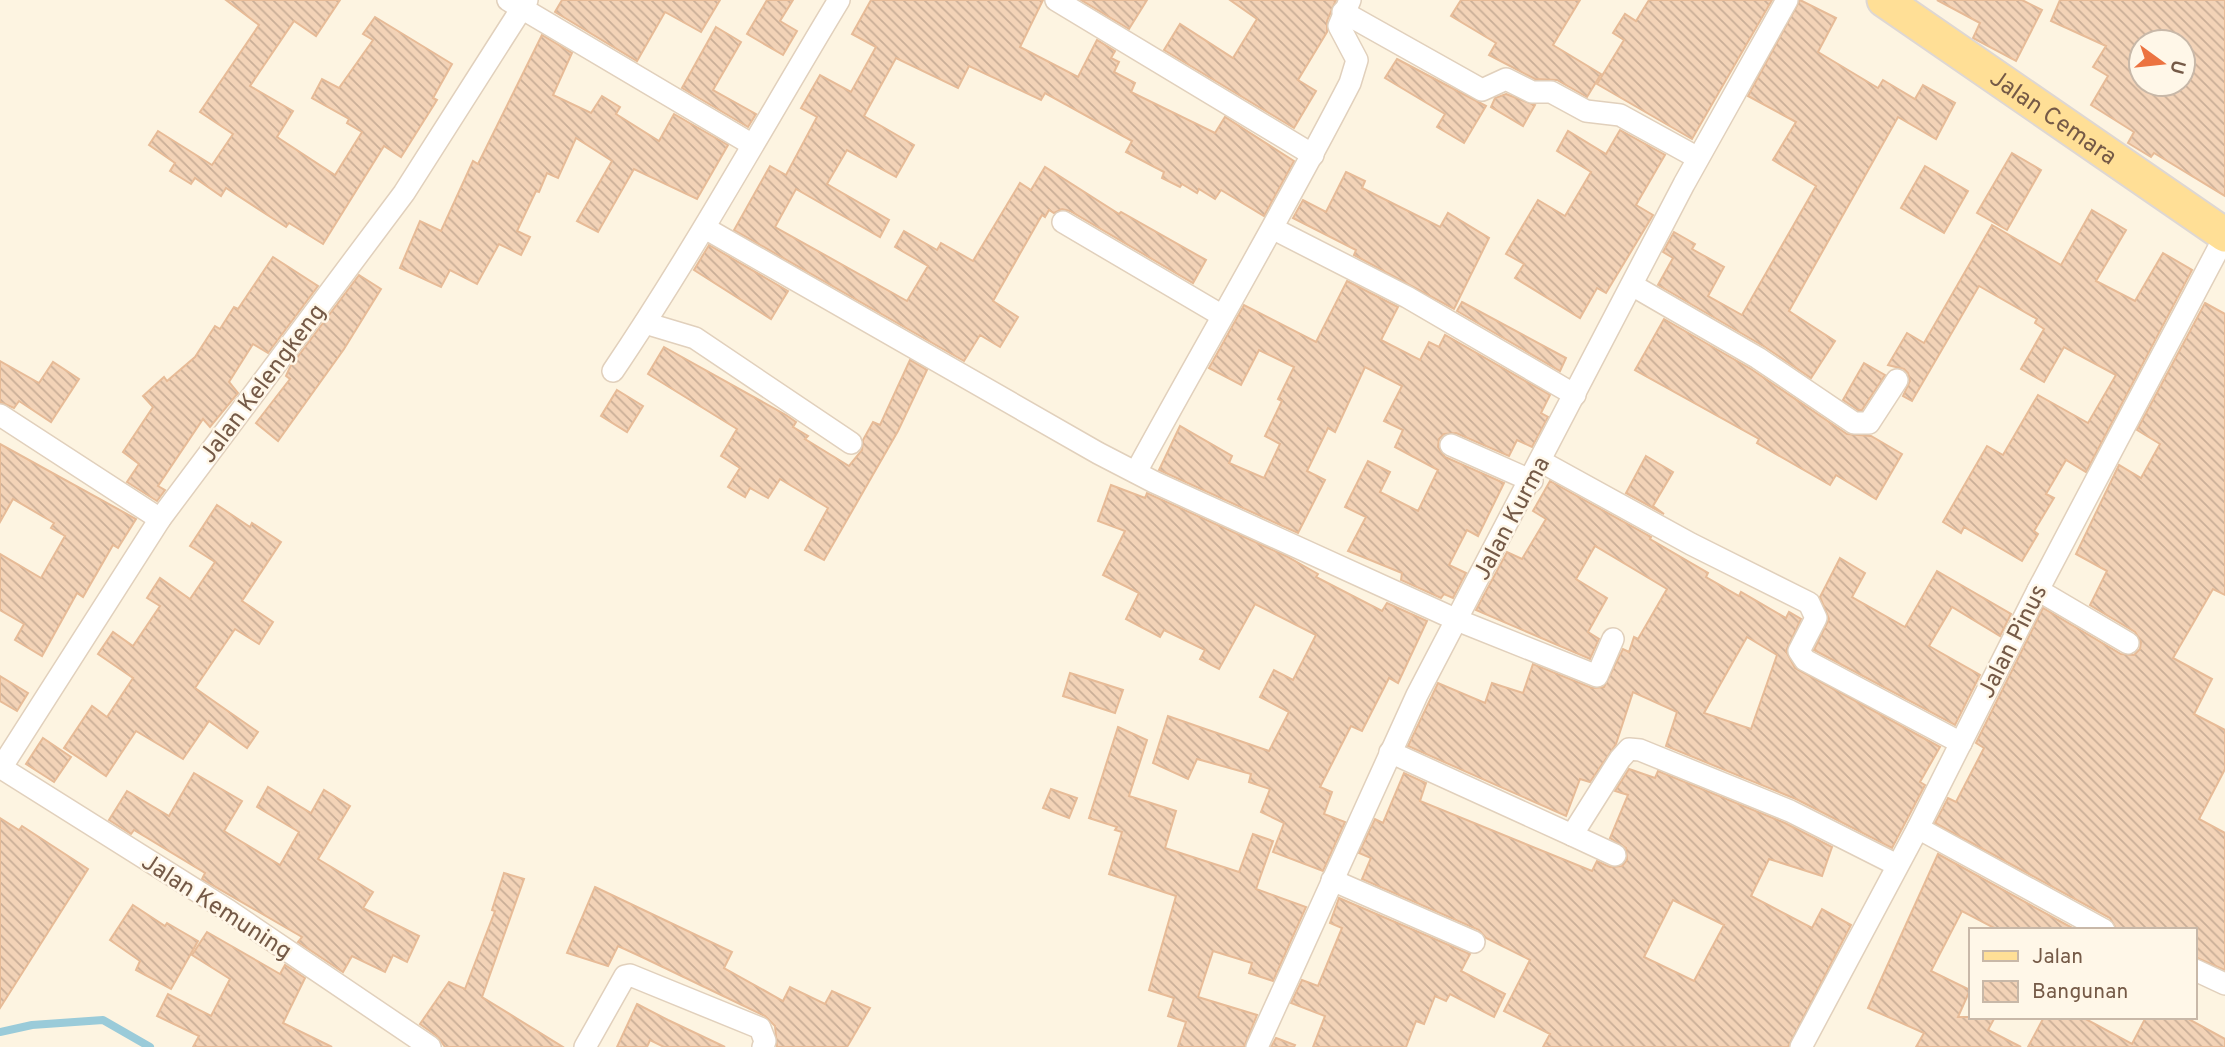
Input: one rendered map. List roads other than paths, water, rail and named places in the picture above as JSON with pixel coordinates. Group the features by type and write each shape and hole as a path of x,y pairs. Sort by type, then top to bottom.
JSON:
{"main road":[{"name":"Jalan Cemara","path":"1884,0 2225,236"}],"street":[{"path":"613,371 705,228 751,144 839,0"},
{"path":"1056,0 1313,155"},
{"name":"Jalan Kurma","path":"1257,1047 1390,752 1698,158 1787,0"},
{"path":"519,3 751,144"},
{"name":"Jalan Kelengkeng","path":"1,768 160,519 404,193 519,3"},
{"path":"1136,472 1221,315 1274,229 1357,67 1355,52 1340,32 1347,6 1482,90 1506,79 1532,92 1551,92 1586,111 1620,115 1698,158"},
{"path":"1063,222 1221,315"},
{"path":"705,228 1136,472 1457,620 1597,676 1614,639"},
{"path":"1274,229 1407,297 1575,395"},
{"name":"Jalan Pinus","path":"1801,1047 1919,828 2038,590 2225,236"},
{"path":"1632,285 1758,358 1854,423 1869,423 1897,380"},
{"path":"645,323 695,338 851,443"},
{"path":"0,415 160,519"},
{"path":"1451,445 1531,481"},
{"path":"1542,461 1691,544 1810,603 1816,618 1799,651 1805,660 1961,743"},
{"path":"2038,590 2128,643"},
{"path":"1572,835 1620,759 1629,749 1640,750 1790,811 1897,865"},
{"path":"1390,752 1615,855"},
{"name":"Jalan Kemuning","path":"1,768 229,911 430,1047"},
{"path":"1919,828 2101,928"},
{"path":"1332,880 1474,942"},
{"path":"2197,971 2225,984"},
{"path":"584,1047 625,976 630,975 760,1028 765,1041 763,1047"}],"waterway":[{"path":"0,1032 32,1025 103,1020 150,1047"}]}
